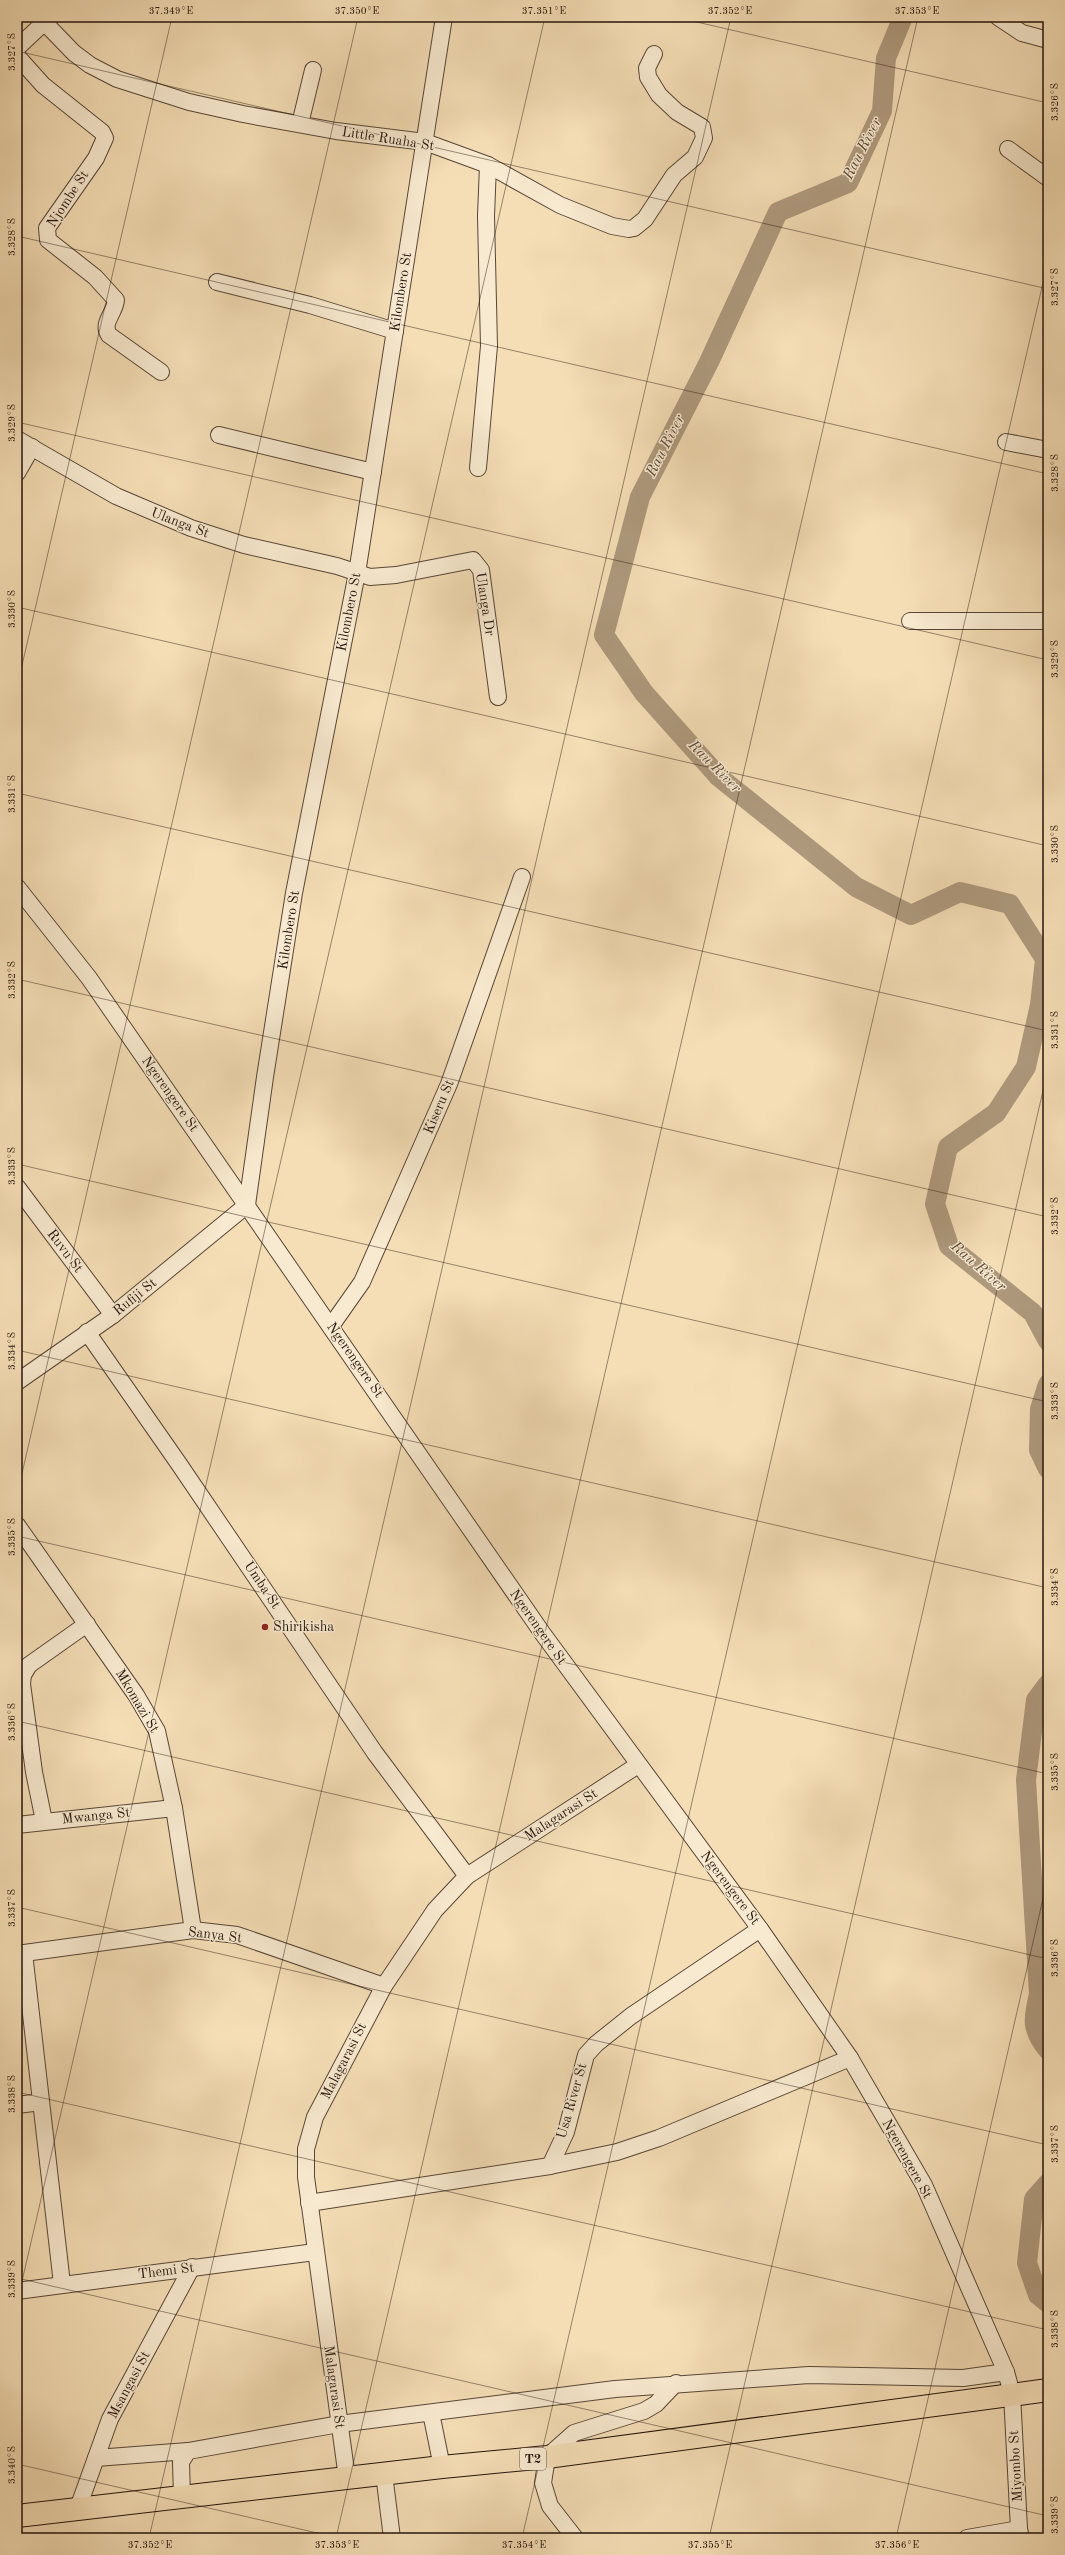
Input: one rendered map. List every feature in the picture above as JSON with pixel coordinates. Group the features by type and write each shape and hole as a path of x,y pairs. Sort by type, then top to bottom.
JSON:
{"highway":[{"name":"T2","path":"17,2516 442,2467 547,2457 1048,2390"}],"street":[{"name":"Kilombero St","path":"248,1205 265,1077 294,893 357,573 444,17"},
{"path":"998,17 1022,33 1048,40"},
{"name":"Little Ruaha St","path":"47,20 74,53 90,65 117,79 188,102 336,131 425,142 488,165 567,208 612,226 634,228 645,219 674,175 695,157 704,138 702,127 677,112 653,86 647,68 654,54"},
{"path":"17,48 47,20"},
{"name":"Njombe St","path":"17,56 43,86 102,132 105,138 96,158 47,228 48,240 95,277 116,300 113,312 106,324 106,330 109,335 161,372"},
{"path":"300,124 314,70"},
{"path":"1008,149 1048,178"},
{"path":"478,468 489,346 486,216 488,165"},
{"path":"217,282 310,305 395,331"},
{"path":"218,435 373,472"},
{"name":"Ulanga St","path":"17,439 98,488 162,517 244,545 357,573"},
{"path":"1006,442 1048,450"},
{"path":"17,473 32,447"},
{"name":"Ulanga Dr","path":"357,573 380,577 470,560 475,561 481,570 498,697"},
{"path":"910,621 1048,621"},
{"name":"Kiseru St","path":"331,1326 362,1282 449,1084 522,877"},
{"name":"Ngerengere St","path":"17,887 88,978 248,1205 543,1634 760,1929 850,2058 924,2185 1006,2372 1012,2394"},
{"name":"Ruvu St","path":"17,1187 113,1315"},
{"name":"Rufiji St","path":"17,1382 113,1315 248,1205"},
{"name":"Umba St","path":"87,1332 184,1470 375,1753 467,1876"},
{"name":"Mkomazi St","path":"17,1525 136,1695 157,1731 174,1808 193,1930"},
{"path":"44,1821 34,1772 22,1684 23,1675 29,1665 87,1624"},
{"name":"Malagarasi St","path":"347,2478 315,2252 306,2177 306,2148 315,2117 384,1986 435,1910 467,1876 638,1765"},
{"name":"Mwanga St","path":"17,1826 44,1821 174,1808"},
{"name":"Usa River St","path":"550,2166 566,2132 586,2055 596,2044 631,2016 760,1929"},
{"name":"Sanya St","path":"20,1954 193,1930 237,1935 384,1986"},
{"path":"20,1954 41,2102 62,2284"},
{"path":"309,2203 550,2166 617,2152 659,2138 850,2058"},
{"path":"17,2105 41,2102"},
{"name":"Themi St","path":"17,2291 315,2252"},
{"name":"Msangasi St","path":"78,2508 110,2419 192,2267"},
{"path":"96,2458 188,2451 339,2424 676,2383 845,2374 963,2378 1006,2372"},
{"path":"575,2538 550,2506 543,2483 547,2457 574,2433 644,2411 656,2404 676,2383"},
{"name":"Miyombo St","path":"1012,2394 1020,2534"},
{"path":"431,2412 442,2467"},
{"path":"182,2497 181,2462 188,2451"},
{"path":"384,2474 392,2538"},
{"path":"967,2538 1020,2534"}],"waterway":[{"name":"Rau River","path":"903,17 886,58 882,111 848,183 778,212 709,362 640,497 604,635 644,693 719,777 856,887 911,915 960,892 1010,904 1045,959 1040,1005 1026,1067 996,1113 948,1147 935,1204 949,1246 1033,1313 1048,1341"},
{"name":"Rau River","path":"1048,1384 1040,1409 1039,1450 1048,1469"},
{"name":"Rau River","path":"1048,1684 1036,1700 1026,1780 1039,1994 1035,2010 1035,2024 1042,2043 1048,2050"},
{"name":"Rau River","path":"1048,2183 1034,2199 1027,2263 1038,2295 1048,2303"}],"place":[{"name":"Shirikisha","path":"265,1627"}]}
